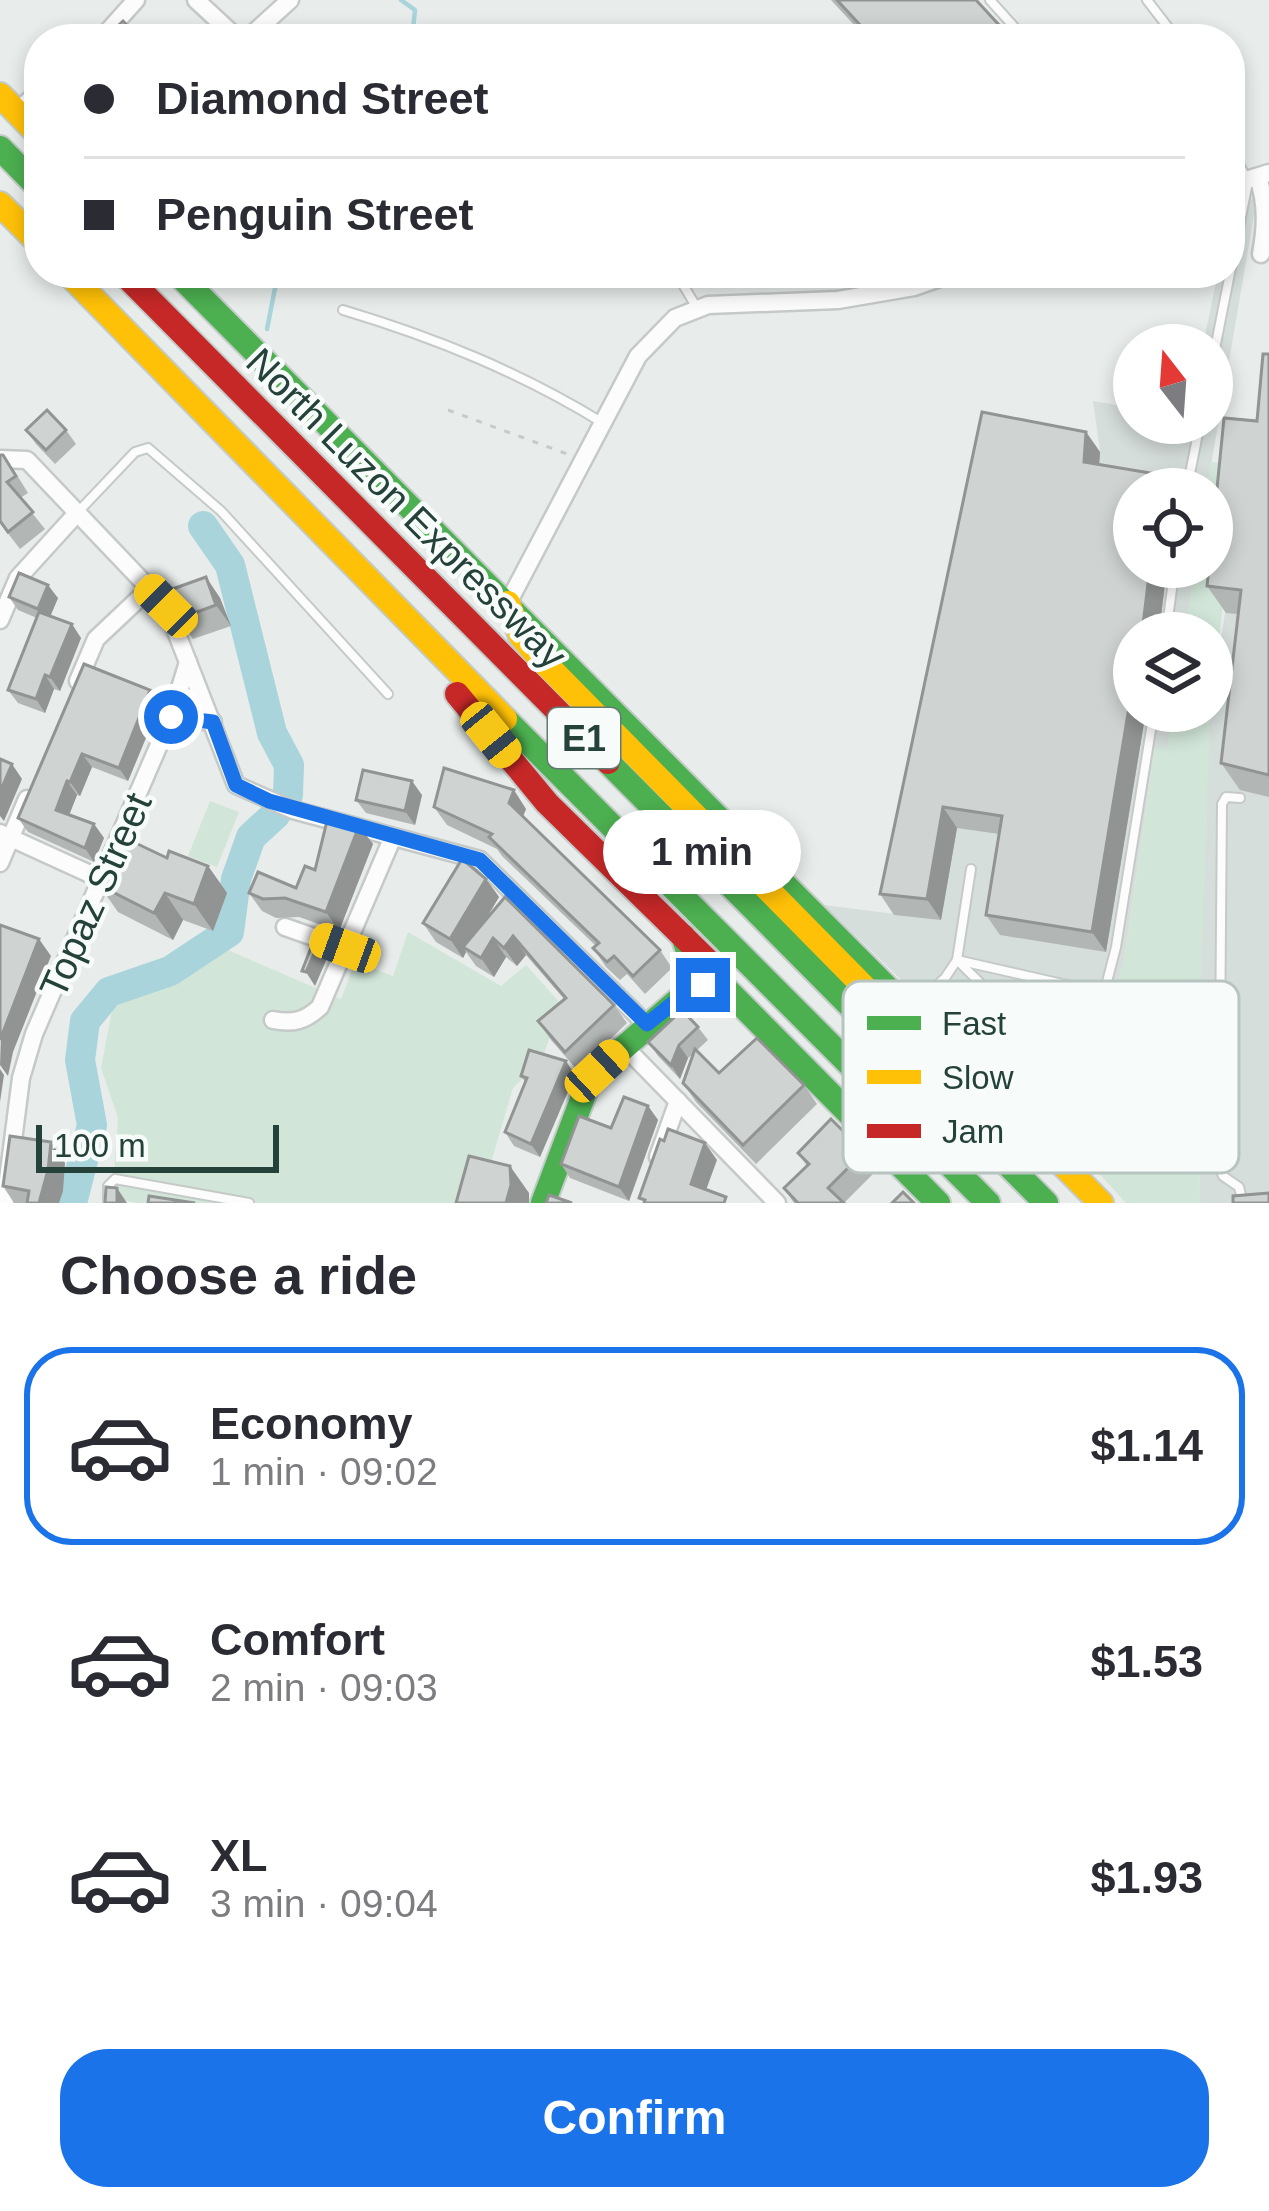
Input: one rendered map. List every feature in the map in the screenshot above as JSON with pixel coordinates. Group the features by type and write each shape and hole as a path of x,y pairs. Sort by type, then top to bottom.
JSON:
{"main road":[{"path":"0,148 24,173"},
{"path":"0,204 24,228"},
{"name":"North Luzon Expressway","path":"83,288 351,565 843,1058"},
{"name":"North Luzon Expressway","path":"138,288 843,999"},
{"path":"192,288 881,981"},
{"path":"351,565 547,803 707,959 723,986 843,1107"},
{"path":"508,603 521,636 538,656 858,981"},
{"path":"683,936 692,963 692,988"},
{"path":"543,1203 586,1088 597,1071 692,988 723,986"},
{"path":"908,1173 938,1203"},
{"name":"North Luzon Expressway","path":"958,1173 988,1203"},
{"name":"North Luzon Expressway","path":"1016,1173 1046,1203"},
{"path":"1071,1173 1101,1203"}],"street":[{"path":"114,24 136,0"},
{"path":"196,0 224,24"},
{"path":"260,24 290,0"},
{"path":"1251,179 1264,196 1267,226 1261,254"},
{"path":"508,603 638,356 675,318 709,304 838,300 908,288"},
{"path":"0,459 28,460 166,606 236,785 293,810 480,860 647,1024"},
{"path":"0,620 18,578 77,512"},
{"path":"70,698 96,639 148,589"},
{"name":"Topaz Street","path":"5,1203 21,1078 34,1034 171,717 188,662"},
{"path":"171,717 213,722"},
{"path":"0,863 5,835 36,778"},
{"path":"5,835 103,880"},
{"path":"273,1020 308,1019 320,1007 392,838"},
{"path":"285,927 345,948"},
{"path":"624,1046 777,1203"},
{"path":"649,1183 678,1101"},
{"path":"751,1203 758,1184"}],"lane":[{"path":"990,0 1012,24"},
{"path":"1147,0 1165,24"},
{"path":"685,288 697,309"},
{"path":"1220,324 1228,288"},
{"path":"343,310 451,345 539,384 603,423"},
{"path":"77,512 136,452 148,448 221,512 388,694"},
{"path":"1106,981 1116,947 1151,732"},
{"path":"1221,981 1222,804 1226,797 1240,797"},
{"path":"942,981 957,960 971,869"},
{"path":"957,960 1049,981"},
{"path":"957,960 978,981"},
{"path":"1222,1173 1239,1187 1243,1203"},
{"path":"108,1203 108,1186 115,1179 249,1203"}],"path":[{"path":"448,410 584,460"}],"shaded area":[{"path":"1257,198 1245,268 1245,200"},
{"path":"1215,288 1242,288 1233,338 1233,324 1207,324"},
{"path":"1093,401 1113,404 1113,444 1215,444 1211,468 1113,468 1113,588 1192,588 1188,612 1113,612 1113,732 1170,732 1167,750 1155,748 1119,981 902,981 824,905 895,914 1100,451"},
{"path":"1269,447 1269,1203 1200,1203 1200,1173 1239,1173 1239,981 1201,981 1207,732 1233,732 1233,612 1225,612 1228,588 1233,588 1240,465"}],"green space":[{"path":"1211,462 1240,465 1233,523 1233,468 1210,468"},
{"path":"1192,588 1225,588 1222,612 1188,612"},
{"path":"1170,732 1209,732 1201,981 1119,981 1155,748 1167,749"},
{"path":"210,801 239,812 217,867 188,856"},
{"path":"408,932 501,986 526,965 572,1016 549,1039 542,1060 513,1088 479,1203 138,1203 112,1198 118,1118 101,1068 112,1010 146,986 228,950 341,999 355,962 393,976"},
{"path":"1099,1173 1200,1173 1200,1203 1126,1203"}],"building":[{"path":"837,0 976,0 998,24 859,24"},
{"path":"1263,354 1269,354 1269,775 1221,763 1225,732 1233,732 1233,659 1241,590 1224,588 1233,588 1233,468 1219,468 1221,444 1233,444 1233,419 1257,421"},
{"path":"47,410 66,430 46,450 26,430"},
{"path":"982,412 1086,432 1084,462 1120,468 1113,468 1113,588 1147,588 1145,612 1113,612 1113,732 1125,732 1092,932 986,915 1002,816 943,807 927,899 880,894"},
{"path":"0,455 16,476 7,482 33,512 8,532 0,521"},
{"path":"19,573 48,585 38,609 9,597"},
{"path":"206,577 216,605 178,619 167,591"},
{"path":"39,612 72,624 36,699 8,690"},
{"path":"84,664 150,690 119,768 82,754 67,781 56,810 94,824 85,848 18,818"},
{"path":"0,759 12,764 0,792"},
{"path":"444,768 514,790 509,803 660,950 633,976 614,956 607,962 593,948 599,943 489,837 492,834 434,807"},
{"path":"363,770 412,781 405,811 356,800"},
{"path":"328,817 359,826 326,912 285,898 263,899 249,893 258,872 296,888 305,866 315,870"},
{"path":"123,837 167,858 169,851 208,866 194,904 165,893 154,913 99,885"},
{"path":"462,859 486,879 450,939 423,923"},
{"path":"505,897 614,1005 565,1052 538,1021 566,998 513,936 504,948 493,938 481,958 463,947"},
{"path":"0,925 39,939 0,1040"},
{"path":"314,940 319,942 306,972 302,971"},
{"path":"682,1010 698,1027 679,1045 671,1065 648,1042"},
{"path":"757,1038 804,1085 743,1145 683,1083 695,1049 719,1073"},
{"path":"529,1050 566,1061 531,1144 505,1132 527,1078 521,1076"},
{"path":"624,1097 648,1106 619,1187 561,1164 579,1116 611,1128"},
{"path":"831,1119 843,1131 843,1173 828,1188 844,1203 798,1203 784,1188 809,1164 798,1153"},
{"path":"668,1129 705,1143 691,1184 726,1197 724,1203 644,1203 639,1198"},
{"path":"10,1136 51,1142 39,1203 27,1203 29,1191 3,1186"},
{"path":"469,1156 510,1166 506,1203 456,1203"},
{"path":"106,1187 117,1188 117,1203 105,1203"},
{"path":"903,1192 914,1203 892,1203"},
{"path":"1269,1193 1269,1203 1233,1203 1233,1196"},
{"path":"549,1195 572,1203 546,1203"},
{"path":"149,1196 195,1203 148,1203"}],"waterway":[{"path":"401,0 415,10 414,24"},
{"path":"267,329 275,288"},
{"path":"72,1203 92,1125 80,1060 85,1021 109,992 170,971 229,932 236,879 251,837 288,795 289,765 272,733 230,565 203,526"}],"traffic: fast":[{"path":"0,148 24,173"},
{"path":"192,288 880,981"},
{"path":"505,719 843,1058"},
{"path":"608,762 843,999"},
{"path":"683,936 692,963 692,988"},
{"path":"543,1203 597,1071 692,988 723,986 843,1107"},
{"path":"908,1173 938,1203"},
{"path":"958,1173 988,1203"},
{"path":"1016,1173 1046,1203"}],"traffic: slow":[{"path":"0,95 24,120"},
{"path":"0,204 24,228"},
{"path":"83,288 505,719"},
{"path":"508,603 521,636 538,656 858,981"},
{"path":"1071,1173 1101,1203"}],"traffic: jam":[{"path":"138,288 608,762"},
{"path":"457,694 547,803 707,960 723,986"}],"route":[{"path":"171,717 213,722 236,785 269,801 480,860 647,1024 692,988 703,985"}]}
